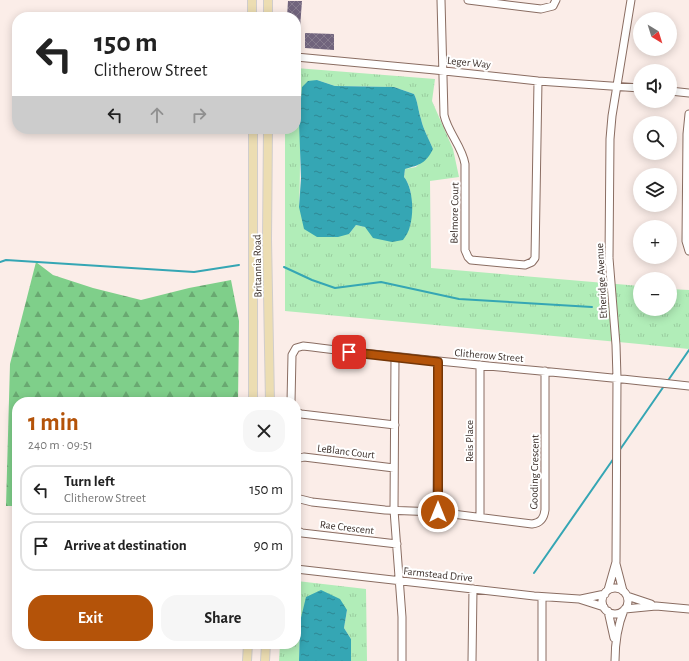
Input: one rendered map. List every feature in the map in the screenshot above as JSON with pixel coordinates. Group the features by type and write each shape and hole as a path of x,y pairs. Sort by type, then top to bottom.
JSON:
{"main road":[{"path":"252,0 252,12"},
{"path":"268,0 268,12"},
{"name":"Britannia Road","path":"253,134 253,397"},
{"name":"Britannia Road","path":"268,134 267,239 270,397"},
{"path":"247,661 248,649"},
{"path":"265,661 266,649"}],"street":[{"path":"440,0 443,70"},
{"path":"468,0 541,9 553,6 556,0"},
{"name":"Etheridge Avenue","path":"625,594 616,562 616,345 609,258 610,139 612,116 631,0"},
{"name":"Leger Way","path":"301,56 538,81 633,87"},
{"name":"Belmore Court","path":"443,70 445,121 464,155 466,164 465,250 468,257 475,261 525,265 532,262 535,258 538,81"},
{"path":"677,92 689,93"},
{"path":"689,114 687,134 686,240 689,251"},
{"name":"Clitherow Street","path":"291,397 292,355 299,347 689,386"},
{"path":"395,357 394,510 402,617 402,661"},
{"path":"438,362 438,512"},
{"name":"Reis Place","path":"480,365 480,517"},
{"name":"Gooding Crescent","path":"394,510 438,512 532,524 543,520 545,515 545,371"},
{"path":"301,414 395,425"},
{"name":"LeBlanc Court","path":"301,458 394,468"},
{"path":"301,501 394,510"},
{"name":"Rae Crescent","path":"301,532 397,544"},
{"name":"Etheridge Avenue","path":"607,592 616,562"},
{"name":"Farmstead Drive","path":"301,570 542,597 579,599 607,592"},
{"path":"615,642 603,600 607,592 616,588 625,594 656,606"},
{"path":"472,661 473,589"},
{"path":"615,661 615,642 619,622 628,603 625,594"},
{"path":"542,597 542,661"},
{"name":"Farmstead Drive","path":"579,599 606,609"},
{"path":"606,609 618,613 624,610 656,606 689,610"}],"green space":[{"path":"301,68 435,79 432,101 453,149 459,177 430,181 431,268 633,285 633,316 677,316 677,289 689,290 689,349 285,311 285,134 301,134 299,207 349,234 356,225 365,227 410,227 411,194 410,188 404,177 405,169 416,167 433,149 423,126 414,94 394,87 335,86 317,80 302,87 301,117"},
{"path":"36,262 53,275 93,288 141,300 189,288 231,280 239,321 238,397 12,397 12,506 6,506 10,364"},
{"path":"301,581 366,589 367,661 351,661 351,639 344,628 347,610 301,622"},
{"path":"280,649 299,649 299,661 279,661"}],"water":[{"path":"317,80 335,86 394,87 414,94 423,126 433,149 422,163 405,169 404,177 411,194 412,207 410,228 403,240 392,242 373,238 365,227 356,225 349,234 338,237 317,237 304,229 299,207 301,178 299,134 301,134 302,87 308,81"},
{"path":"321,590 340,599 347,610 344,628 351,639 351,661 299,661 299,649 301,649 301,618 306,597"}],"building":[{"path":"288,1 302,1 301,14 301,12 287,12"},
{"path":"305,33 334,34 334,50 305,48"}],"waterway":[{"path":"0,262 6,260 194,272 239,265"},
{"path":"284,267 312,280 335,288 381,282 459,299 592,307"},
{"path":"667,382 689,350"},
{"path":"619,451 664,386"},
{"path":"534,573 614,458"}],"route":[{"path":"349,352 438,362 438,512"}]}
